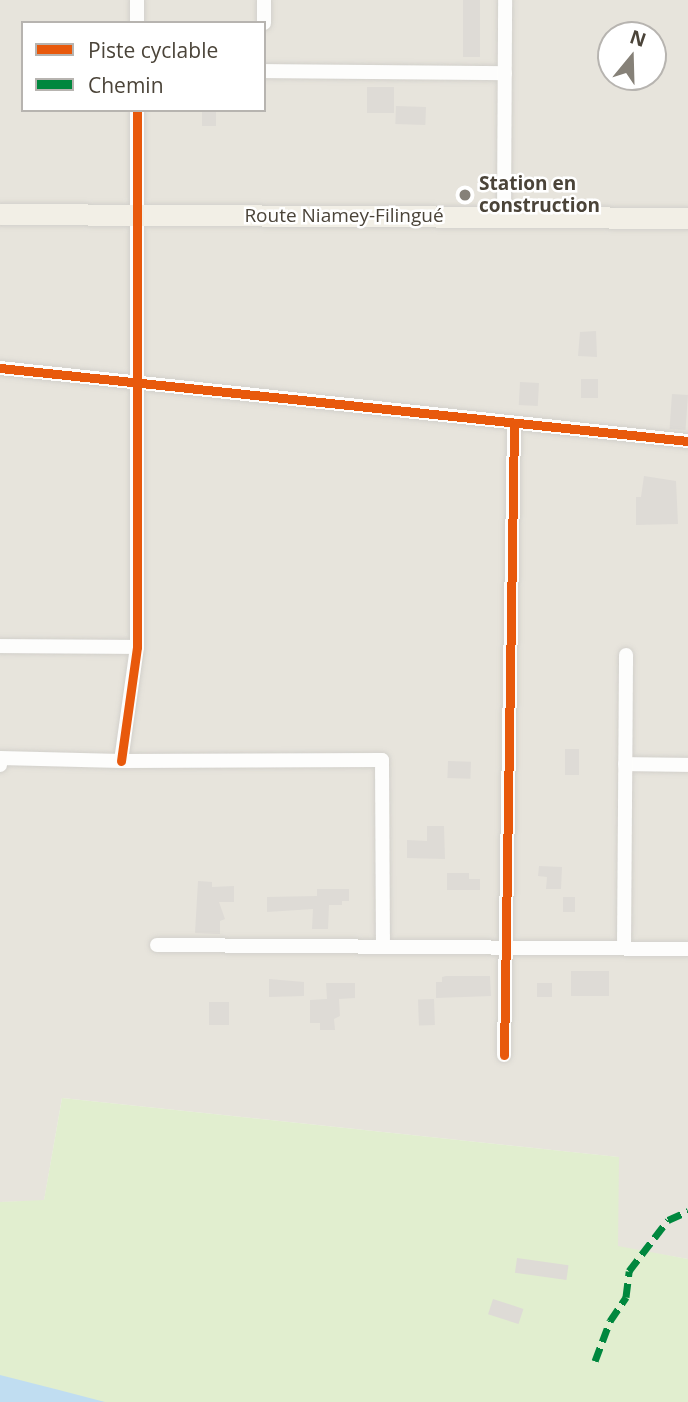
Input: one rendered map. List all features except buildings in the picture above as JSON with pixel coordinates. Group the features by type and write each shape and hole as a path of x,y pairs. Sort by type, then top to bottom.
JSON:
{"main road":[{"name":"Route Niamey-Filingué","path":"0,214 688,218"}],"street":[{"path":"137,0 137,21"},
{"path":"264,0 264,21"},
{"path":"504,216 505,0"},
{"path":"266,71 505,73"},
{"path":"121,761 137,647 137,112"},
{"path":"0,368 688,441"},
{"path":"504,1055 514,423"},
{"path":"0,646 137,647"},
{"path":"624,948 626,656"},
{"path":"0,765 0,758 121,761 382,760 383,947"},
{"path":"625,764 688,765"},
{"path":"157,945 688,949"}],"shaded area":[{"path":"0,0 688,0 688,1259 617,1247 618,1157 62,1098 44,1201 0,1202"}],"green space":[{"path":"62,1098 619,1157 618,1246 688,1259 688,1402 0,1402 0,1202 44,1200"}],"water":[{"path":"0,1375 59,1390 105,1402 0,1402"}],"marked path":[{"path":"595,1361 610,1321 626,1297 629,1271 668,1220 688,1211"}],"cycle path":[{"path":"121,761 137,647 137,112"},
{"path":"0,368 688,441"},
{"path":"504,1055 514,423"}],"place":[{"name":"Station en construction","path":"465,195"}]}
